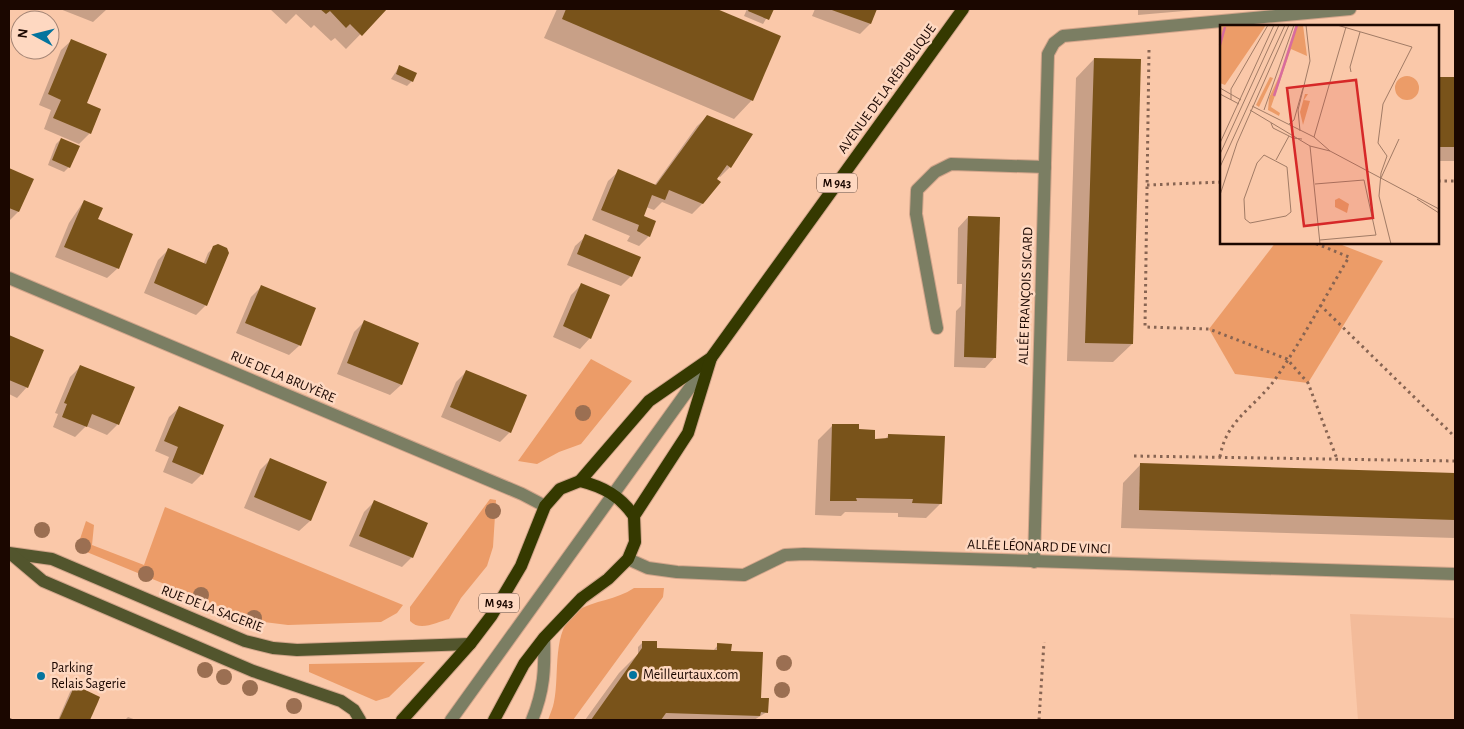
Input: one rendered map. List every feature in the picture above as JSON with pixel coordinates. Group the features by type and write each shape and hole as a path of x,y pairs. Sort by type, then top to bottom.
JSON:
{"main road":[{"name":"AVENUE DE LA RÉPUBLIQUE","path":"634,516 688,433 711,358 964,9"},
{"name":"AVENUE DE LA RÉPUBLIQUE","path":"402,720 470,644 492,615 521,566 545,506 560,489 580,481 649,401 711,358"},
{"path":"494,720 524,664 544,638 582,598 608,579 628,559 634,542 634,516 626,504 613,493 601,486 580,481"}],"street":[{"path":"1149,28 1350,9"},
{"name":"ALLÉE FRANÇOIS SICARD","path":"1034,562 1048,54 1054,43 1062,36 1149,28"},
{"path":"937,328 916,214 917,190 935,172 950,164 1045,167"},
{"name":"RUE DE LA BRUYÈRE","path":"9,278 522,494 545,506"},
{"path":"451,720 711,358"},
{"name":"RUE DE LA SAGERIE","path":"10,553 52,560 245,641 273,648 297,650 470,644"},
{"name":"RUE DE LA SAGERIE","path":"10,553 43,581 253,671 341,701 354,710 360,720"},
{"name":"ALLÉE LÉONARD DE VINCI","path":"628,559 648,568 678,572 744,574 784,555 792,554 1455,574"},
{"path":"532,720 540,700 545,674 544,638"}],"path":[{"path":"1149,28 1145,327 1209,329 1287,360 1308,383 1336,459"},
{"path":"1439,181 1455,181"},
{"path":"1147,185 1220,182"},
{"path":"1220,457 1223,440 1234,423 1275,379 1349,257 1317,244"},
{"path":"1320,305 1455,437"},
{"path":"1134,456 1455,461"},
{"path":"1039,720 1044,642"}],"shaded area":[{"path":"1274,244 1340,244 1383,261 1308,383 1235,374 1209,329"},
{"path":"591,359 632,381 581,444 559,452 537,464 518,461"},
{"path":"490,499 496,500 493,547 487,566 461,598 449,619 424,626 414,624 410,621 410,607"},
{"path":"165,507 403,605 397,613 381,622 288,625 264,622 235,613 77,548 86,521 94,525 92,545 144,565"},
{"path":"634,588 664,588 663,597 573,720 548,720 554,704 556,691 560,641 563,629 569,619 584,607 620,595"},
{"path":"1350,614 1455,618 1455,720 1358,720"},
{"path":"425,662 389,697 376,701 309,672 309,664"}],"building":[{"path":"320,9 387,9 362,36 350,24 346,28 330,11 326,14"},
{"path":"566,9 717,9 781,36 753,101 562,19"},
{"path":"749,9 774,9 769,20 748,11"},
{"path":"829,9 877,9 871,24"},
{"path":"71,39 107,54 87,103 101,109 91,134 53,118 61,100 48,94"},
{"path":"1094,58 1141,59 1133,344 1085,343"},
{"path":"399,65 417,73 413,82 396,74"},
{"path":"1439,77 1454,77 1455,147 1439,147"},
{"path":"707,115 753,134 731,168 727,165 717,179 721,182 703,204 669,190 665,200 652,195 644,216 656,221 650,237 637,231 639,225 601,210 618,169 656,185"},
{"path":"61,138 80,146 70,168 52,160"},
{"path":"9,168 34,179 19,212 9,208"},
{"path":"84,200 103,208 98,219 133,234 119,269 64,247"},
{"path":"968,216 1000,217 996,358 964,357"},
{"path":"585,234 641,257 632,277 577,254"},
{"path":"218,244 227,248 229,253 207,306 154,283 168,248 206,264 213,246"},
{"path":"581,283 610,295 591,339 563,326"},
{"path":"261,285 316,308 301,346 245,323"},
{"path":"364,320 419,343 402,385 347,363"},
{"path":"9,335 44,350 28,388 9,380"},
{"path":"80,365 135,387 119,425 92,414 87,427 62,417 67,404 64,403"},
{"path":"466,370 527,395 511,433 450,407"},
{"path":"179,406 224,425 203,475 172,462 178,447 164,441"},
{"path":"832,424 859,424 859,429 875,430 875,439 888,438 888,434 945,436 942,504 912,503 913,499 856,498 857,501 830,501"},
{"path":"270,458 327,482 311,521 254,497"},
{"path":"1140,463 1455,473 1455,520 1139,510"},
{"path":"374,500 428,523 413,558 359,536"},
{"path":"642,641 657,641 657,648 717,650 717,643 732,644 731,651 763,652 761,698 769,698 768,713 761,712 760,716 666,713 661,720 591,720 642,648"},
{"path":"75,685 100,697 90,720 59,720"}],"place":[{"name":"Meilleurtaux.com","path":"633,675"},
{"name":"Parking Relais Sagerie","path":"41,676"}]}
